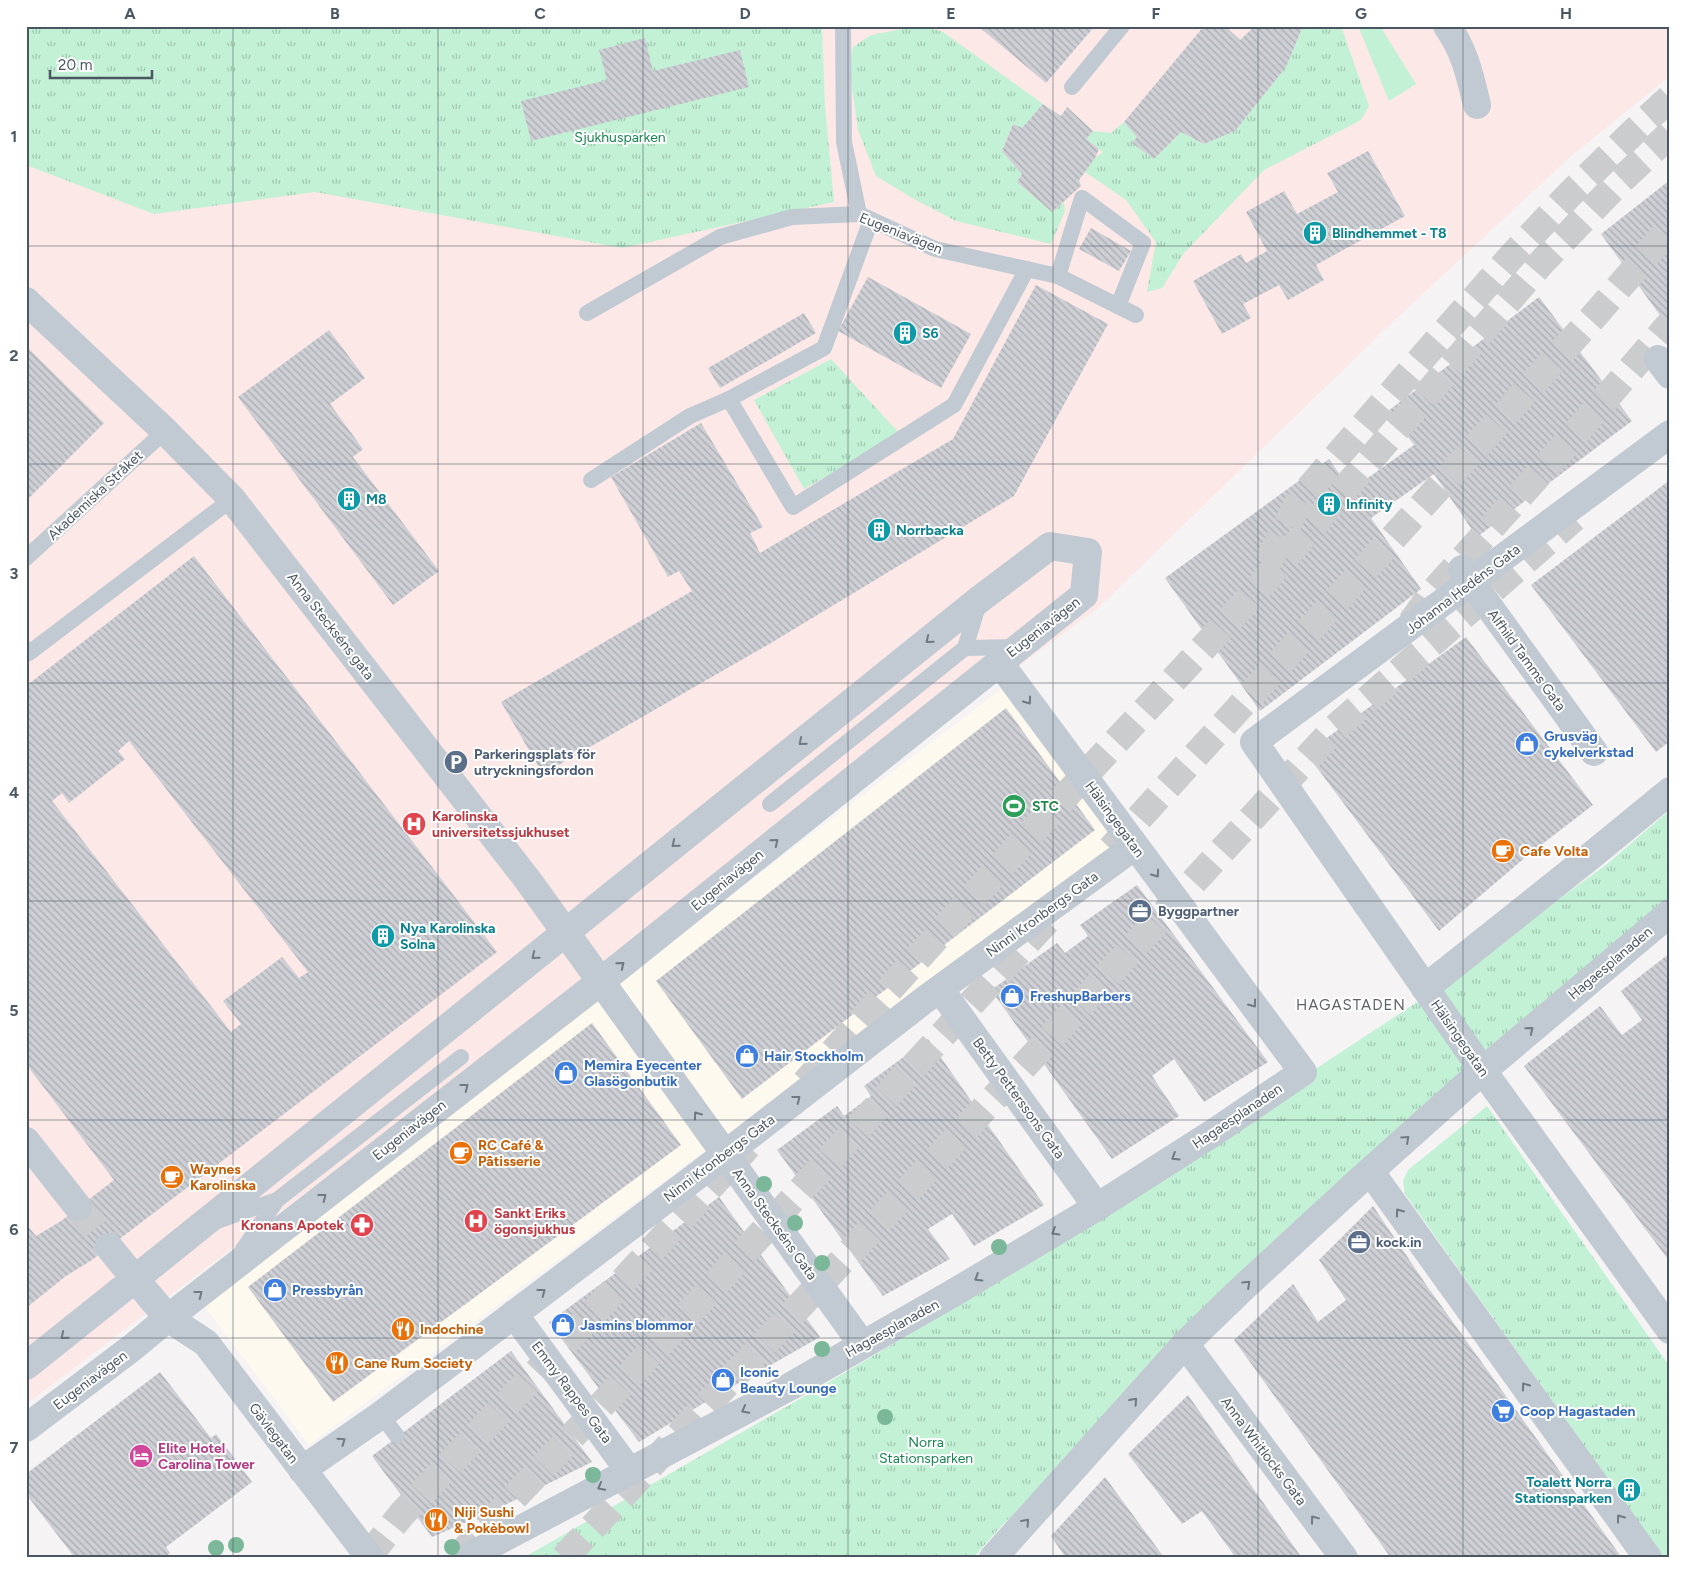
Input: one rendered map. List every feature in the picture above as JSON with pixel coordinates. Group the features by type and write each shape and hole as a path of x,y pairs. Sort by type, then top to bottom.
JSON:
{"street":[{"path":"1456,30 1468,65 1477,105"},
{"name":"Anna Steckséns gata","path":"26,301 165,431 232,499 527,880 600,982"},
{"name":"Johanna Hedéns Gata","path":"1254,742 1466,575 1670,434"},
{"name":"Eugeniavägen","path":"26,1366 980,599 1050,546 1088,552 1084,595 600,982 229,1270 133,1347 26,1428"},
{"name":"Alfhild Tamms Gata","path":"1466,575 1594,752"},
{"name":"Hälsingegatan","path":"1009,654 1135,846 1303,1072"},
{"name":"Hälsingegatan","path":"1254,742 1483,1072 1670,1330"},
{"path":"1425,988 1592,856 1670,791"},
{"name":"Ninni Kronbergs Gata","path":"302,1470 380,1415 940,989 1135,846"},
{"name":"Hagaesplanaden","path":"1006,1553 1185,1344 1244,1287 1370,1171 1670,913"},
{"name":"Anna Steckséns Gata","path":"600,982 862,1344"},
{"name":"Betty Petterssons Gata","path":"940,989 1097,1207"},
{"name":"Hagaesplanaden","path":"466,1558 791,1386 955,1292 1097,1207 1216,1131 1303,1072"},
{"path":"26,1141 78,1207"},
{"path":"1370,1171 1648,1558"},
{"path":"109,1247 135,1279"},
{"name":"Gävlegatan","path":"135,1279 168,1318 206,1344 370,1558"},
{"name":"Emmy Rappes Gata","path":"514,1314 630,1472"},
{"name":"Anna Whitlocks Gata","path":"1185,1344 1344,1558"}],"lane":[{"path":"591,480 690,416 729,399 824,348 865,217 844,142 843,26"},
{"path":"1072,87 1122,26"},
{"path":"1058,276 1082,198 1143,243 1118,306"},
{"name":"Eugeniavägen","path":"587,313 720,237 792,217 865,217 935,249 1058,276 1136,314"},
{"path":"729,399 794,506 954,405 1027,269"},
{"name":"Akademiska Stråket","path":"26,558 165,431"},
{"path":"26,649 29,653 232,499"},
{"path":"770,804 965,648 980,599"},
{"path":"965,648 1009,654"},
{"path":"201,1227 276,1200 461,1057"},
{"path":"229,1270 276,1200"},
{"path":"380,1415 397,1436"}],"shaded area":[{"name":"Karolinska universitetssjukhuset","path":"26,26 1670,26 1670,76 1571,156 1384,330 1098,608 507,1041 26,1404"},
{"path":"1009,683 1121,841 309,1445 204,1306 592,1002"}],"green space":[{"name":"Sjukhusparken","path":"26,26 822,26 825,106 834,202 622,248 315,192 154,214 26,165"},
{"path":"917,26 943,32 1043,104 1022,128 1012,125 1002,151 1022,174 1017,182 1052,212 1064,202 1065,211 1051,244 956,221 876,176 858,130 849,67 853,47 871,35"},
{"path":"1303,26 1341,26 1369,106 1361,120 1264,170 1184,253 1162,288 1147,292 1156,242 1126,200 1085,172 1095,158 1103,152 1086,139 1093,131 1111,133 1124,122 1137,137 1132,143 1154,159 1181,132 1204,144 1235,131 1286,67"},
{"path":"1358,26 1380,26 1416,84 1389,101"},
{"path":"831,359 900,434 804,489 754,400"},
{"name":"Norra Stationsparken","path":"1670,810 1670,896 1182,1341 973,1558 523,1558 1007,1277 1437,989 1607,864"},
{"path":"1487,1106 1670,1367 1670,1558 1664,1558 1405,1194 1403,1181 1408,1170"}],"building":[{"path":"978,26 1095,26 1046,83"},
{"path":"1204,26 1225,26 1240,40 1255,26 1303,26 1286,67 1235,131 1204,144 1181,132 1154,159 1132,143 1137,137 1124,122"},
{"path":"645,38 653,71 740,50 749,87 531,141 521,101 607,80 599,50"},
{"path":"1043,104 1061,116 1067,107 1093,131 1086,139 1099,149 1095,158 1079,180 1081,186 1052,212 1017,182 1022,174 1002,151 1013,124 1022,128"},
{"name":"Blindhemmet - T8","path":"1368,151 1405,216 1316,265 1324,280 1288,300 1279,285 1243,304 1251,318 1222,334 1193,281 1241,254 1246,263 1267,251 1246,212 1284,191 1297,214 1338,192 1327,173"},
{"path":"1670,180 1670,329 1601,234"},
{"path":"1091,228 1131,251 1119,271 1079,249"},
{"name":"S6","path":"868,277 971,334 941,388 838,331"},
{"name":"Norrbacka","path":"1036,285 1108,324 1014,496 771,643 543,774 501,702 692,591 679,571 668,577 611,477 701,423 763,527 750,533 760,553 953,439"},
{"name":"Infinity","path":"1539,297 1632,421 1477,537 1434,474 1371,518 1421,589 1260,711 1165,578 1329,459 1351,490 1414,445 1388,411"},
{"path":"804,313 816,333 720,388 708,368"},
{"name":"M8","path":"329,330 365,378 330,404 363,449 353,457 439,571 393,605 238,397"},
{"path":"26,346 104,423 26,501"},
{"path":"1670,480 1670,741 1656,752 1531,585"},
{"name":"Nya Karolinska Solna","path":"194,556 497,952 92,1260 66,1276 26,1308 26,1224 36,1236 61,1221 114,1180 26,1064 26,686","holes":["129,741 308,972 299,978 282,957 223,1001 241,1024 231,1032 52,801 62,793 69,803 125,759 118,751"]},
{"path":"1466,637 1593,805 1528,855 1439,931 1306,753"},
{"path":"1006,708 1095,830 742,1099 656,981"},
{"path":"1137,885 1268,1062 1204,1102 1174,1059 1152,1076 1179,1116 1112,1159 991,990 1057,943 1065,953 1088,936 1080,925"},
{"path":"1670,953 1670,1262 1524,1066 1600,1006 1622,1035 1642,1020 1621,991"},
{"path":"592,1023 681,1145 333,1402 248,1287"},
{"path":"928,1039 1044,1205 974,1246 952,1214 928,1229 950,1259 883,1296 777,1150 837,1106 844,1116 871,1096 864,1086"},
{"path":"719,1197 820,1337 639,1442 549,1322"},
{"path":"1373,1206 1427,1286 1622,1558 1391,1558 1234,1340 1293,1284 1318,1322 1346,1300 1319,1260"},
{"path":"511,1351 592,1462 503,1506 432,1537 372,1456"},
{"name":"Elite Hotel Carolina Tower","path":"160,1372 211,1438 216,1434 252,1482 166,1547 170,1553 164,1558 75,1558 26,1494 26,1474"},
{"path":"1188,1395 1302,1558 1236,1558 1202,1511 1182,1524 1128,1454"},
{"path":"1105,1477 1163,1556 1161,1558 1066,1558 1051,1536"},
{"name":"Toalett Norra Stationsparken","path":"1630,1477 1641,1493 1629,1502 1618,1486"}],"tunnel":[{"path":"1268,562 1301,498 1423,357 1512,256 1570,194 1670,98"},
{"path":"805,1083 1019,846 1247,601 1542,262 1617,184 1670,134"},
{"path":"1111,849 1596,314 1670,228"},
{"path":"1411,623 1435,590 1568,442 1670,324"},
{"path":"564,1558 1039,1050 1334,729 1574,518"},
{"path":"457,1558 698,1303 1052,915"},
{"path":"367,1558 402,1514 596,1310 748,1146"},
{"path":"78,1207 109,1247"}],"place":[{"name":"Blindhemmet - T8","path":"1315,233"},
{"name":"S6","path":"905,333"},
{"name":"M8","path":"349,499"},
{"name":"Infinity","path":"1329,504"},
{"name":"Norrbacka","path":"879,530"},
{"name":"Grusväg cykelverkstad","path":"1527,744"},
{"name":"Parkeringsplats för utryckningsfordon","path":"456,762"},
{"name":"STC","path":"1014,806"},
{"name":"Karolinska universitetssjukhuset","path":"414,824"},
{"name":"Cafe Volta","path":"1503,851"},
{"name":"Byggpartner","path":"1140,911"},
{"name":"Nya Karolinska Solna","path":"383,936"},
{"name":"FreshupBarbers","path":"1012,996"},
{"name":"Hair Stockholm","path":"747,1056"},
{"name":"Memira Eyecenter Glasögonbutik","path":"566,1073"},
{"name":"RC Café & Pâtisserie","path":"461,1153"},
{"name":"Waynes Karolinska","path":"172,1177"},
{"name":"Sankt Eriks ögonsjukhus","path":"476,1221"},
{"name":"Kronans Apotek","path":"362,1225"},
{"name":"kock.in","path":"1359,1242"},
{"name":"Pressbyrån","path":"275,1290"},
{"name":"Jasmins blommor","path":"563,1325"},
{"name":"Indochine","path":"403,1329"},
{"name":"Cane Rum Society","path":"337,1363"},
{"name":"Iconic Beauty Lounge","path":"723,1380"},
{"name":"Coop Hagastaden","path":"1503,1411"},
{"name":"Elite Hotel Carolina Tower","path":"141,1456"},
{"name":"Toalett Norra Stationsparken","path":"1629,1490"},
{"name":"Niji Sushi & Pokèbowl","path":"436,1520"}],"district":[{"name":"HAGASTADEN","path":"1351,1005"}]}
